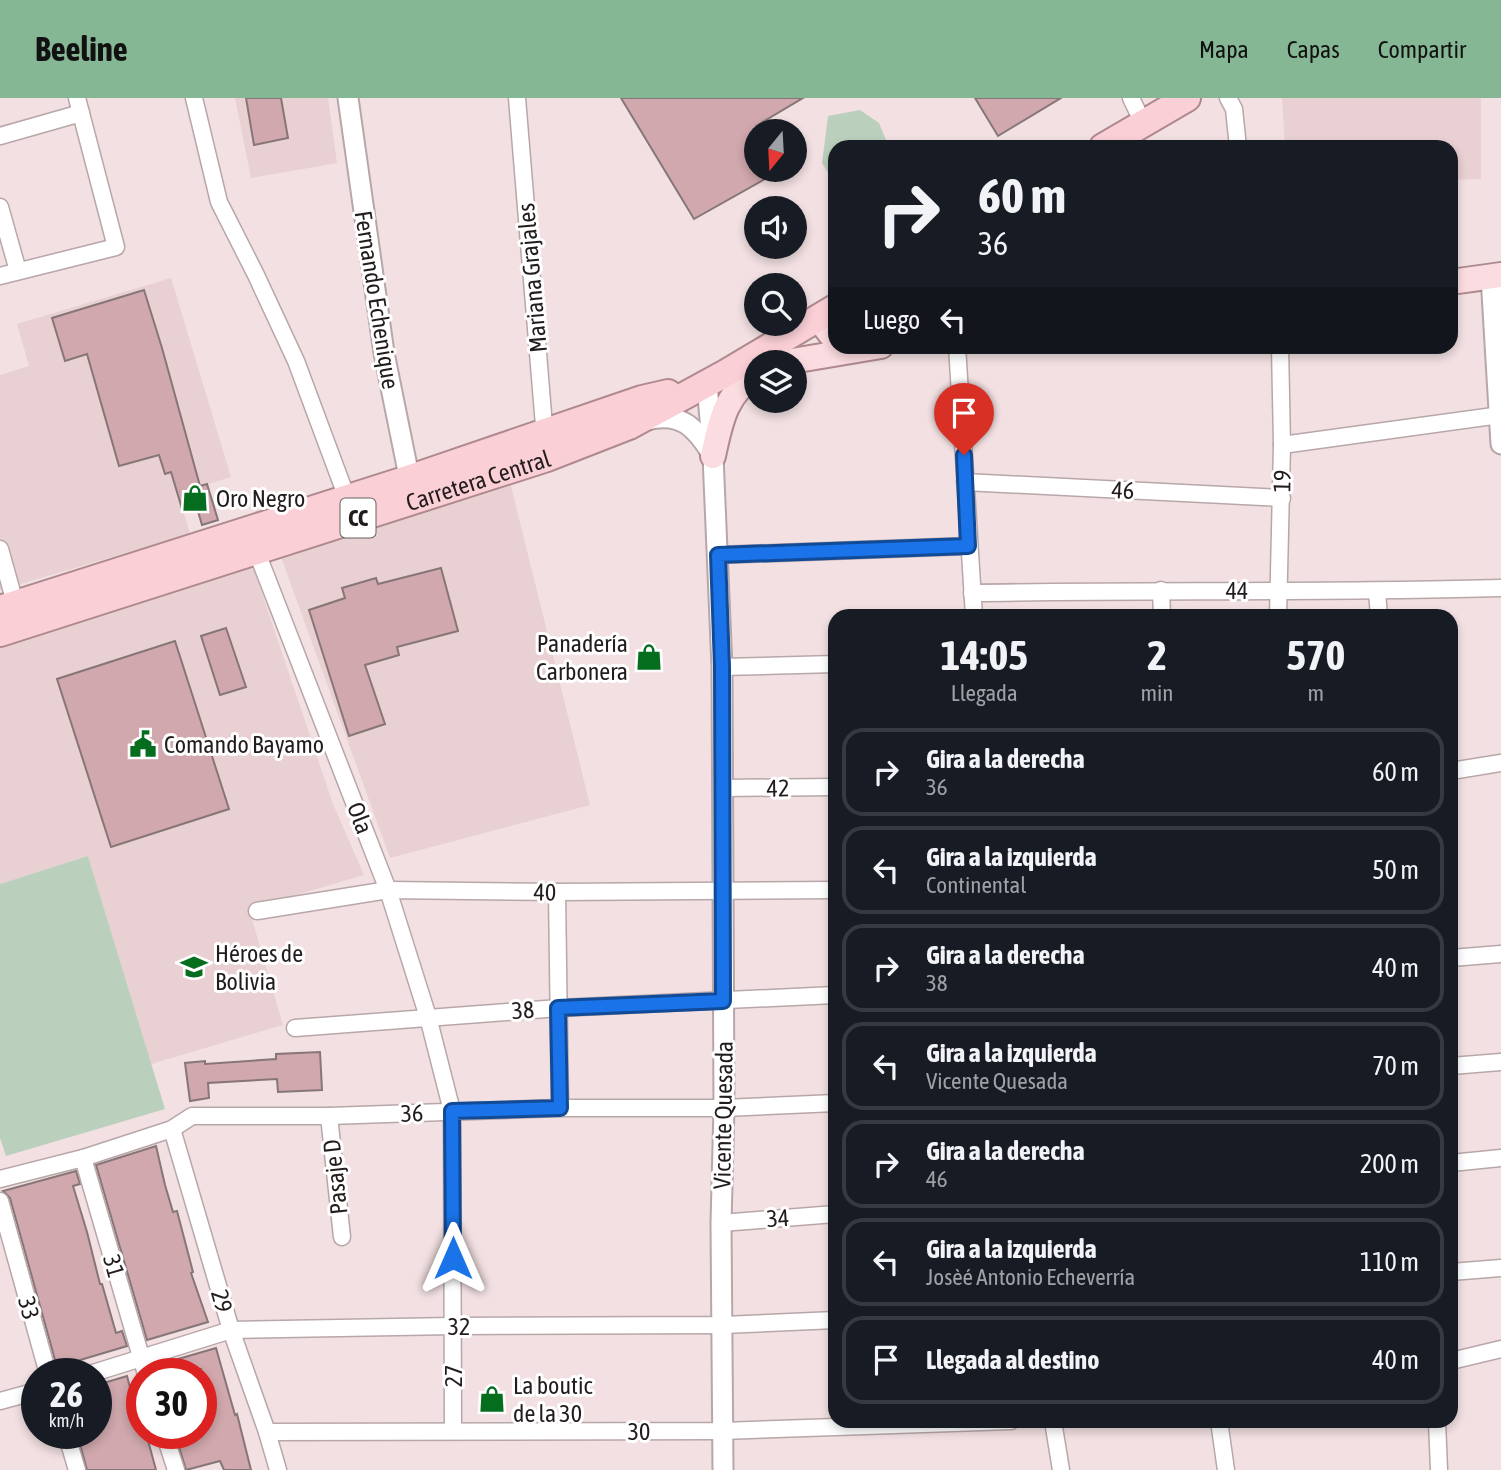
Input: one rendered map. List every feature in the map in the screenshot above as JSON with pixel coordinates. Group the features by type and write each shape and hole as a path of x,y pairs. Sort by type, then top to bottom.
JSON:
{"highway":[{"path":"1114,140 1187,98"},
{"name":"Carretera Central","path":"9,618 546,446 629,426 819,318"},
{"name":"Carretera Central","path":"546,446 642,399 717,378"},
{"name":"Carretera Central","path":"252,540 347,498 412,489"}],"main road":[{"path":"1458,281 1496,275"},
{"path":"819,318 828,343"},
{"path":"807,356 828,349"},
{"path":"717,378 744,371"},
{"path":"713,456 720,422 729,402 744,382"}],"street":[{"path":"194,98 219,202 296,361 347,498"},
{"name":"Fernando Echenique","path":"348,98 384,353 412,489"},
{"name":"Mariana Grajales","path":"517,98 546,446"},
{"path":"1130,98 1143,122"},
{"path":"1228,98 1234,109 1237,140"},
{"path":"0,136 79,106 116,247 0,276"},
{"path":"0,207 18,271"},
{"path":"1496,275 1501,444"},
{"path":"957,354 973,609"},
{"name":"19","path":"1278,609 1282,498 1280,354"},
{"name":"Vicente Quesada","path":"717,378 713,456 722,667 723,1470"},
{"path":"1282,445 1501,415"},
{"path":"629,426 650,419 679,421 700,434 713,456"},
{"name":"46","path":"965,482 1282,498"},
{"name":"Ola","path":"252,540 388,890 428,1017 452,1111"},
{"path":"718,555 968,546"},
{"path":"0,549 9,618"},
{"name":"44","path":"972,593 1161,590 1377,592 1501,588"},
{"path":"1161,590 1162,609"},
{"path":"1377,592 1378,609"},
{"path":"722,667 828,664"},
{"path":"1458,770 1501,763"},
{"name":"42","path":"721,788 828,787"},
{"name":"40","path":"257,911 388,890 828,890"},
{"path":"557,892 560,1108"},
{"path":"1458,957 1501,954"},
{"name":"38","path":"295,1028 558,1008 828,995"},
{"path":"1458,1065 1501,1062"},
{"name":"36","path":"0,1179 83,1158 172,1129 192,1116 329,1116 560,1108 724,1108 828,1103"},
{"name":"27","path":"452,1111 453,1431"},
{"name":"Pasaje D","path":"329,1116 342,1237"},
{"name":"29","path":"172,1129 231,1330 278,1470"},
{"name":"31","path":"83,1158 140,1357"},
{"path":"1458,1162 1501,1158"},
{"name":"33","path":"0,1201 44,1358"},
{"name":"34","path":"721,1223 828,1215"},
{"path":"1458,1271 1501,1268"},
{"name":"32","path":"112,1367 231,1330 723,1325 828,1320"},
{"path":"1458,1359 1501,1349"},
{"path":"0,1401 21,1395"},
{"name":"30","path":"267,1432 722,1431 828,1427"},
{"path":"1055,1428 1061,1470"},
{"path":"1220,1428 1226,1470"},
{"path":"1437,1428 1439,1470"},
{"path":"71,1449 77,1470"},
{"path":"169,1449 176,1470"}],"shaded area":[{"path":"235,98 328,98 337,163 251,178"},
{"path":"1282,98 1481,98 1481,179 1458,180 1458,140 1285,140"},
{"path":"171,278 231,477 178,493 190,534 0,590 0,375 29,366 17,324"},
{"path":"510,482 590,805 390,858 281,557"},
{"path":"250,558 333,804 364,875 249,909 283,1025 151,1064 88,856 0,884 0,641"}],"green space":[{"path":"860,110 879,123 886,140 828,140 828,173 822,163 828,116"},
{"path":"88,856 165,1109 6,1156 0,1138 0,884"}],"building":[{"path":"246,98 281,98 288,138 254,145"},
{"path":"621,98 803,98 768,119 744,119 744,182 760,182 694,219"},
{"path":"975,98 1061,98 998,136"},
{"path":"144,290 200,486 207,484 218,520 202,525 197,508 183,512 171,472 165,474 159,455 119,466 87,354 65,361 52,318"},
{"path":"441,568 458,631 397,647 399,655 365,665 385,724 349,736 309,610 345,598 342,588 376,578 378,584"},
{"path":"226,628 246,687 220,695 201,636"},
{"name":"Comando Bayamo","path":"175,641 229,809 111,847 57,679"},
{"path":"320,1052 322,1090 278,1092 277,1079 208,1083 209,1098 190,1101 185,1063 276,1059 276,1054"},
{"path":"156,1146 173,1212 177,1211 193,1272 191,1273 208,1322 147,1340 96,1165"},
{"path":"76,1171 80,1184 73,1186 100,1284 116,1333 122,1331 127,1346 87,1358 54,1358 10,1198 3,1191"},
{"path":"216,1348 251,1470 224,1470 220,1461 186,1470 180,1449 217,1449 217,1358 182,1358"},
{"path":"126,1376 126,1449 150,1449 156,1470 87,1470 81,1449 112,1449 112,1380"}],"place":[{"name":"Oro Negro","path":"195,498"},
{"name":"Panadería Carbonera","path":"649,657"},
{"name":"Comando Bayamo","path":"143,744"},
{"name":"Héroes de Bolivia","path":"194,967"},
{"name":"La boutic de la 30","path":"492,1399"}],"route":[{"path":"453,1258 452,1111 560,1108 558,1008 723,1001 722,667 718,555 968,546 964,455"}]}
